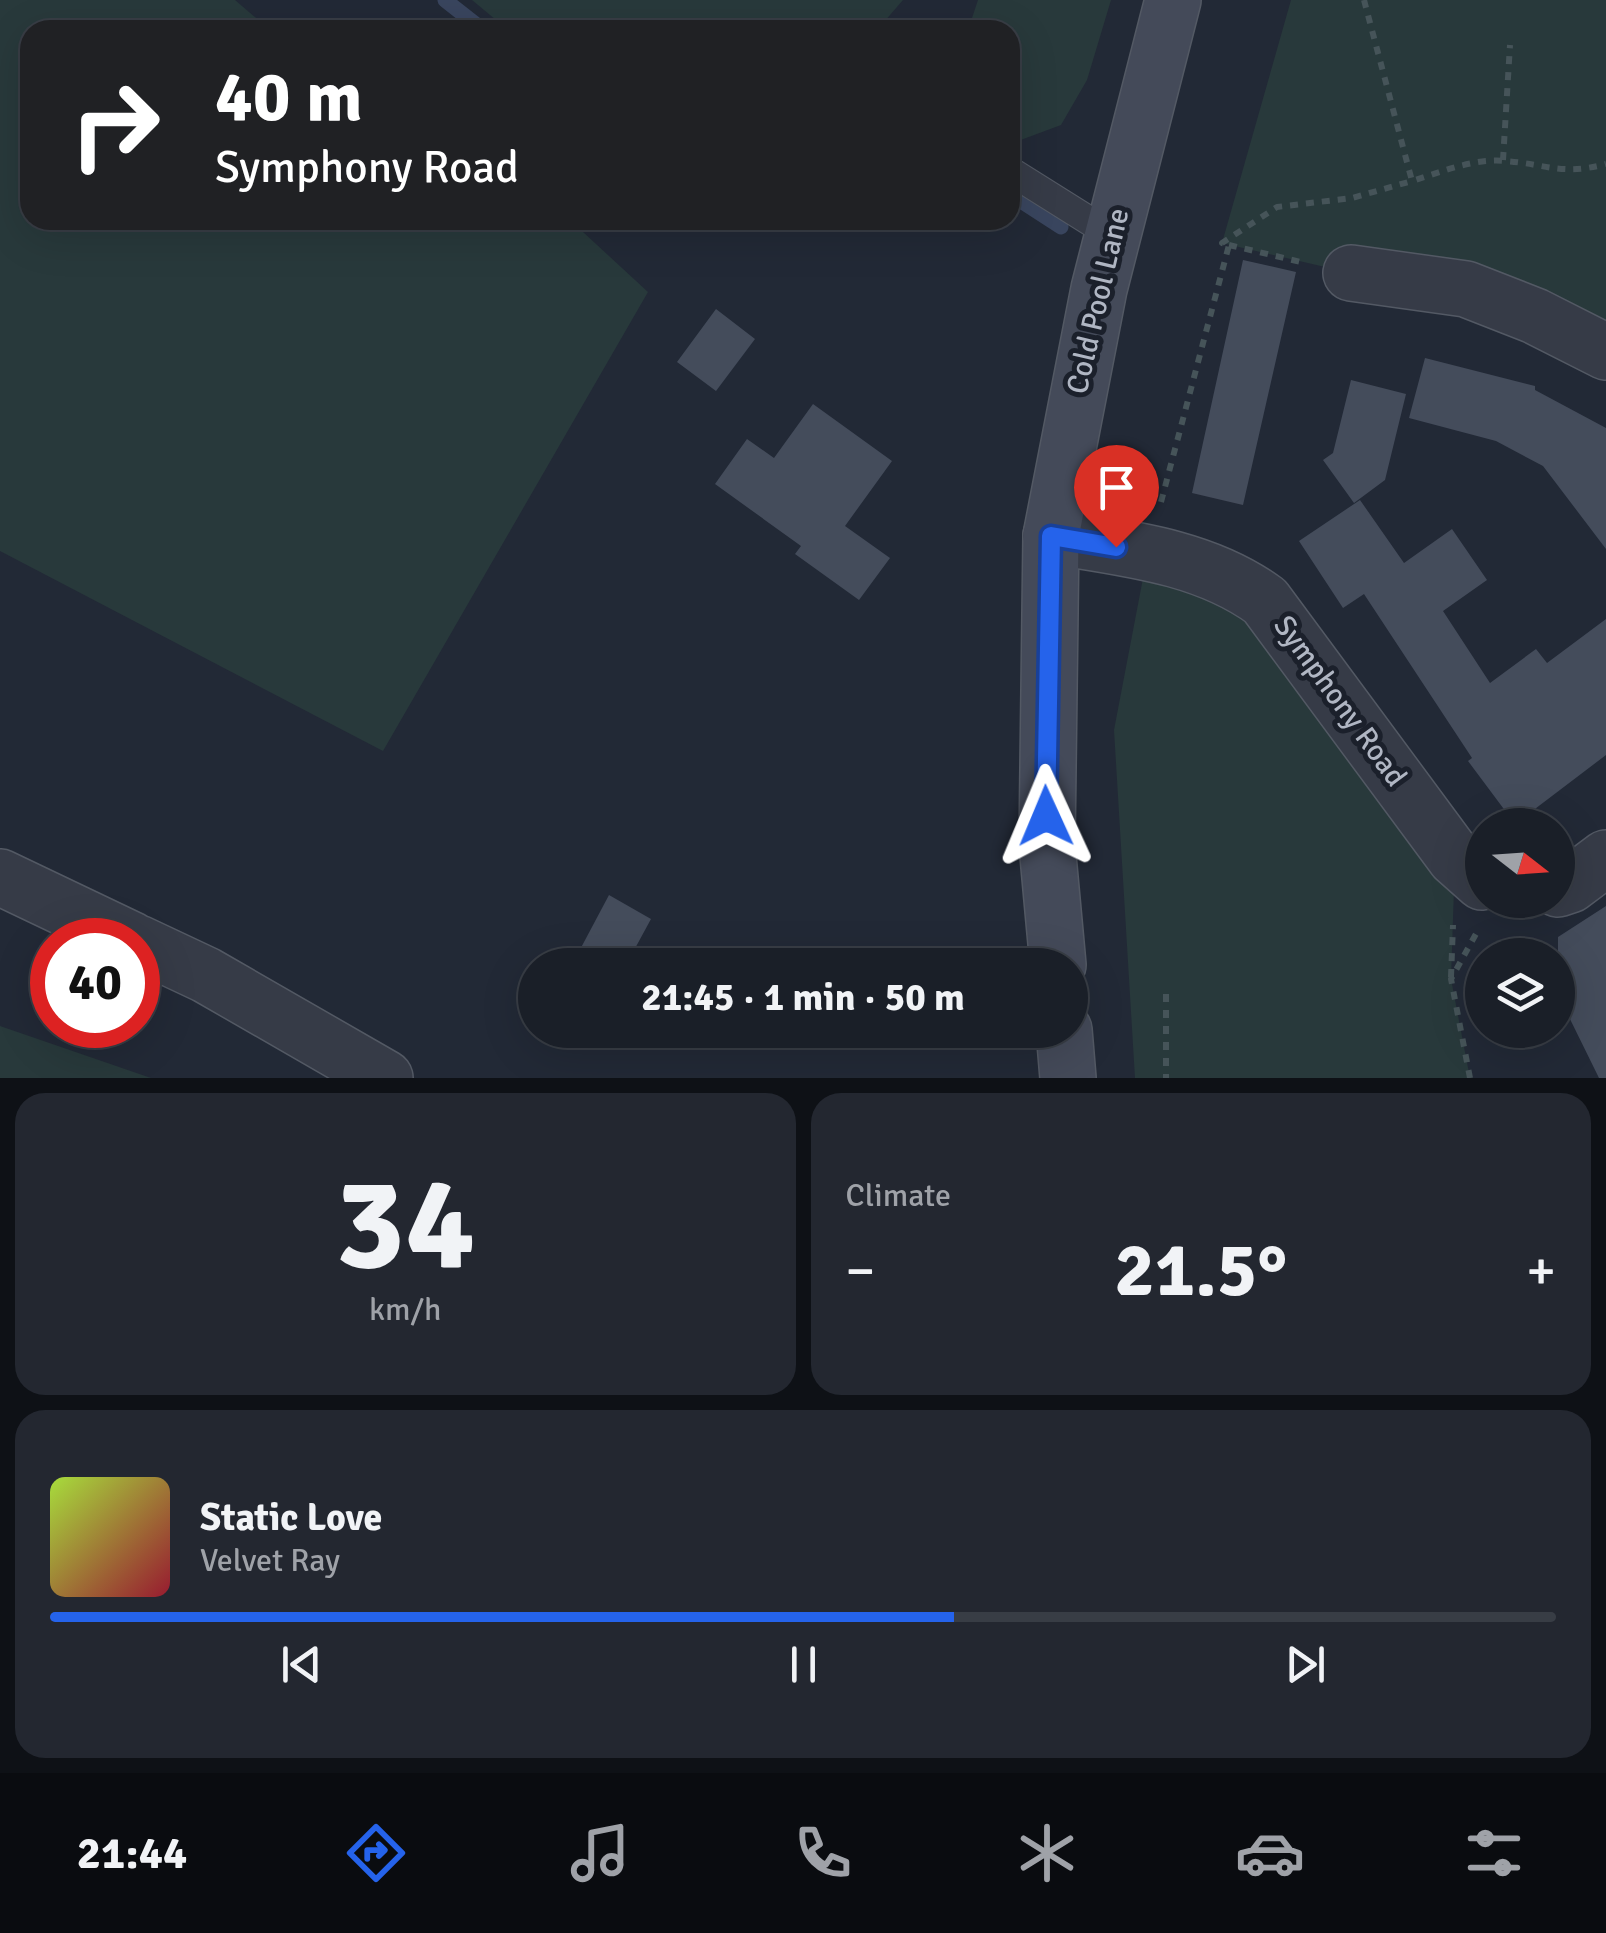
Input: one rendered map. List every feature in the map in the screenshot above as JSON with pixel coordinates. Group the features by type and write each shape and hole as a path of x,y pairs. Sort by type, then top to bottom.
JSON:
{"street":[{"name":"Cold Pool Lane","path":"1056,948 1047,845 1051,536 1112,235 1174,0"},
{"path":"1351,273 1466,289 1535,316 1606,352"},
{"name":"Symphony Road","path":"1051,536 1148,552 1223,576 1265,601 1465,872"},
{"path":"1575,881 1606,858"},
{"path":"0,878 86,918"},
{"path":"160,953 386,1078"},
{"path":"1066,1048 1068,1078"}],"lane":[{"path":"1020,177 1112,235"}],"path":[{"path":"1364,0 1412,181"},
{"path":"1503,160 1510,45"},
{"path":"1351,273 1222,242 1277,206 1352,198 1465,165 1503,160 1555,171 1581,171 1606,164"},
{"path":"1148,552 1230,245"},
{"path":"1470,1078 1451,979 1476,918"},
{"path":"1166,994 1166,1078"}],"shaded area":[{"path":"0,0 235,0 258,20 20,20 20,230 581,230 648,292 383,751 0,551"},
{"path":"472,0 903,0 886,20 496,20"},
{"path":"978,0 1111,0 1087,80 1061,125 1020,140 1020,20 971,20"},
{"path":"1291,0 1606,0 1606,352 1351,273 1222,243"},
{"path":"1148,552 1223,576 1455,858 1451,979 1470,1078 1135,1078 1114,730"},
{"path":"0,1026 30,1036 30,1048 64,1048 151,1078 0,1078"}],"building":[{"path":"1243,260 1296,272 1243,505 1192,493"},
{"path":"716,309 755,339 716,391 677,362"},
{"path":"1425,358 1535,386 1535,390 1606,428 1606,549 1543,466 1496,441 1409,418"},
{"path":"1351,380 1406,394 1385,480 1354,503 1323,460 1333,453"},
{"path":"813,404 892,461 845,526 890,558 859,600 795,554 801,546 715,484 747,439 774,458"},
{"path":"1360,500 1404,563 1452,529 1487,580 1443,611 1490,683 1536,649 1547,663 1606,619 1606,755 1536,808 1503,808 1468,761 1472,758 1364,594 1343,608 1299,541"},
{"path":"609,895 651,919 635,948 581,948"},
{"path":"1606,906 1606,1078 1599,1078 1575,1029 1575,938 1558,937"}],"waterway":[{"path":"445,0 470,20"},
{"path":"1020,200 1061,227"}],"route":[{"path":"1046,816 1051,536 1116,547"}]}
